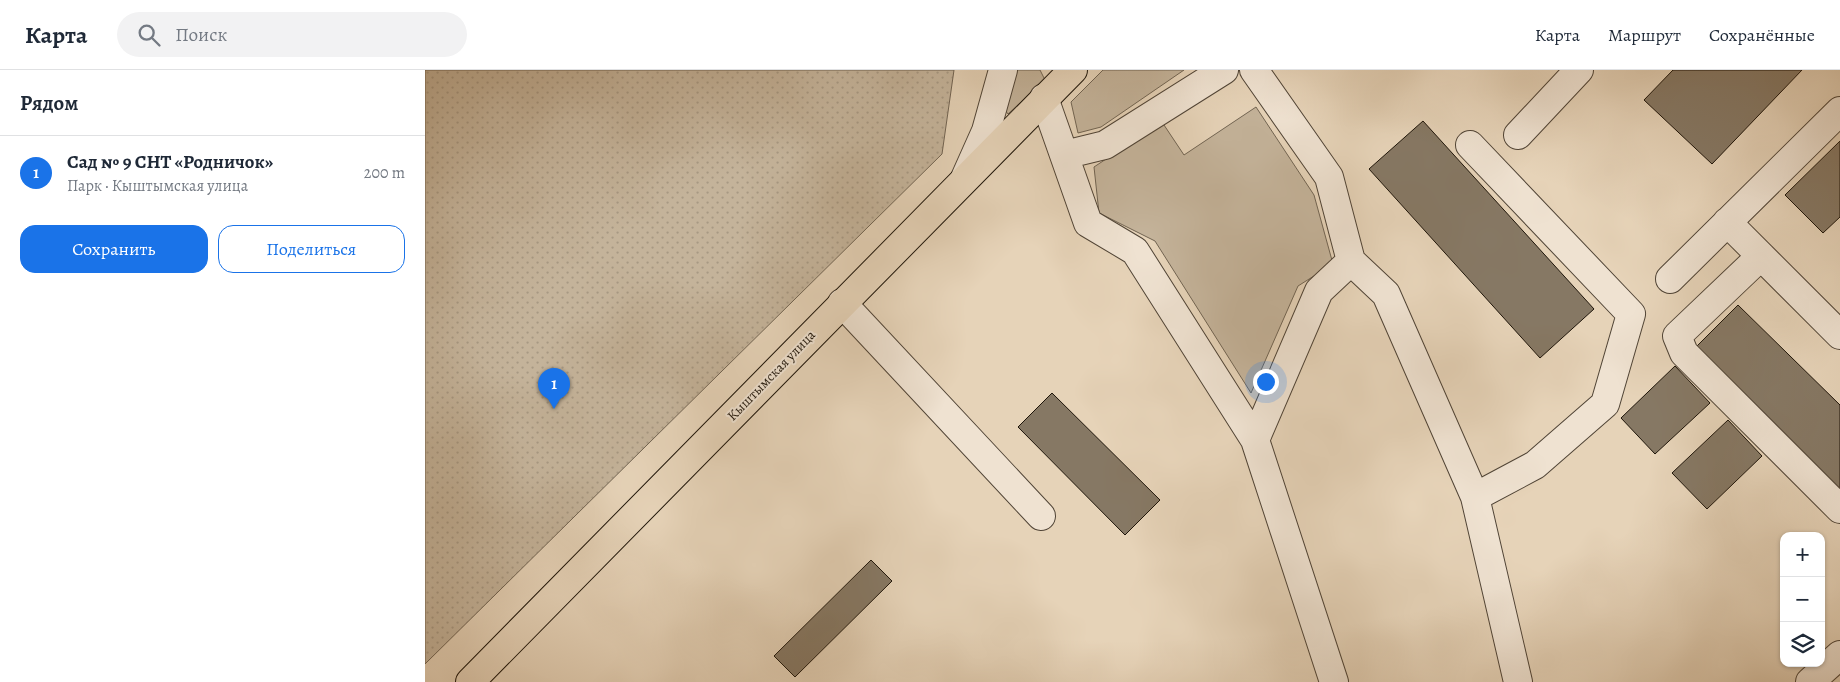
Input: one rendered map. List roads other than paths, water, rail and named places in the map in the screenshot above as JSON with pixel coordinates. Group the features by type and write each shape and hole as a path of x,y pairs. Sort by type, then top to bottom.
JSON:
{"main road":[{"name":"Кыштымская улица","path":"470,682 965,178 1057,81"}],"street":[{"path":"965,178 986,130 1003,70"},
{"path":"1064,155 1105,145 1224,70"},
{"path":"1254,70 1329,177 1351,261 1386,294 1475,497 1518,682"},
{"path":"1518,135 1579,70"},
{"path":"1057,81 1064,155 1088,223 1135,251 1255,440 1334,682"},
{"path":"1670,279 1840,111"},
{"path":"1471,145 1631,314 1605,404 1535,465 1475,497"},
{"path":"1727,222 1840,335"},
{"path":"1761,256 1677,336 1684,353 1840,509"},
{"path":"1255,440 1319,291 1351,261"},
{"path":"842,302 1041,516"},
{"path":"1811,682 1840,655"}],"place":[{"name":"Сад № 9 СНТ «Родничок»","path":"554,409"}]}
